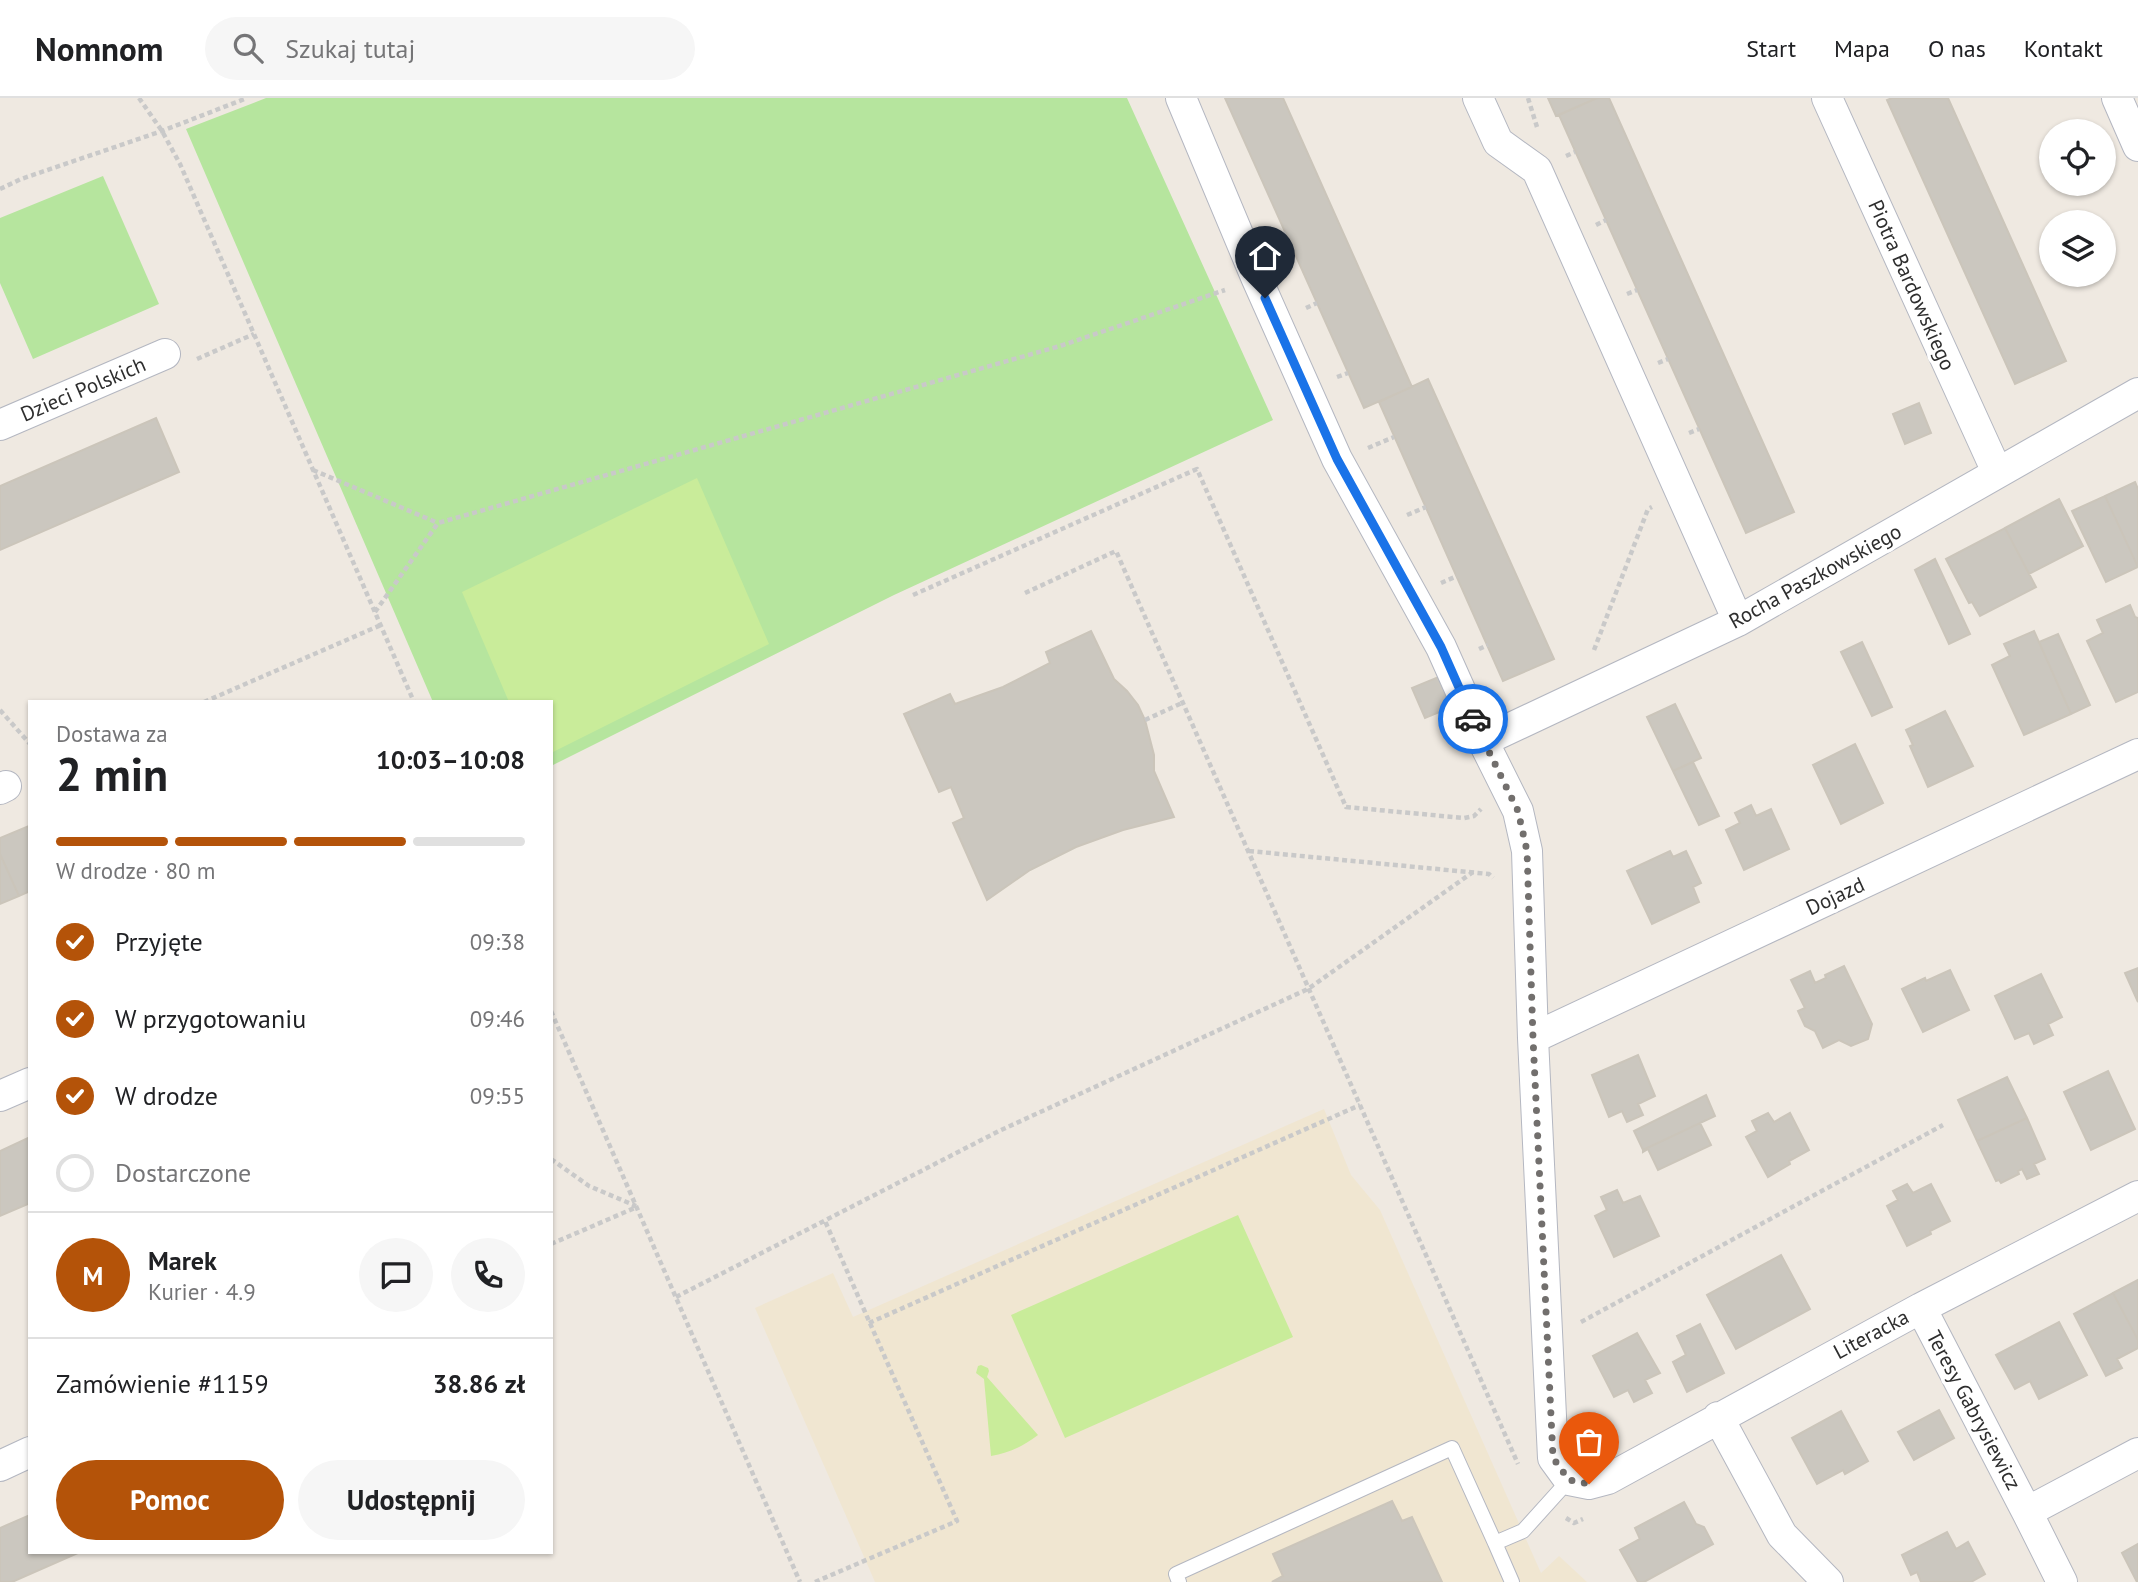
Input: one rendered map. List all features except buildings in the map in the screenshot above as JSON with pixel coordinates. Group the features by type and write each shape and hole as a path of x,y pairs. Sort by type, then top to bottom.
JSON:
{"street":[{"path":"1181,98 1255,277 1337,459 1441,647 1518,811 1527,851 1553,1458 1569,1480"},
{"path":"1478,98 1498,142 1537,170 1738,621"},
{"name":"Piotra Bardowskiego","path":"1827,98 1997,472"},
{"path":"2117,98 2138,146"},
{"name":"Dzieci Polskich","path":"0,425 165,354"},
{"name":"Rocha Paszkowskiego","path":"1483,741 1738,621 2138,393"},
{"name":"Dojazd","path":"1533,1038 2138,754"},
{"path":"0,1096 28,1084"},
{"name":"Literacka","path":"1569,1480 1589,1484 1608,1479 1921,1308 2138,1196"},
{"name":"Teresy Gabrysiewicz","path":"1921,1308 2062,1582"},
{"path":"1718,1417 1782,1535 1828,1582"},
{"path":"0,1465 28,1453"},
{"name":"Teresy Gabrysiewicz","path":"2027,1512 2138,1453"}],"lane":[{"path":"1179,1582 1175,1574 1452,1448 1512,1582"},
{"path":"1494,1543 1523,1531 1569,1480"}],"path":[{"path":"139,98 162,131 180,164 413,700"},
{"path":"0,189 21,179 162,131 247,98"},
{"path":"1528,98 1542,139"},
{"path":"375,611 438,523 1060,346 1223,291 1255,277"},
{"path":"1358,452 1394,437"},
{"path":"913,595 1197,469 1346,807 1464,818 1474,816 1481,810 1484,801"},
{"path":"313,470 438,523"},
{"path":"1590,661 1648,509 1681,494"},
{"path":"1400,518 1426,507"},
{"path":"1025,593 1116,551 1530,1492 1574,1523 1586,1517"},
{"path":"209,700 380,625"},
{"path":"1145,720 1182,703"},
{"path":"0,710 28,742"},
{"path":"1249,851 1473,872 1489,874 1496,881"},
{"path":"676,1297 999,1132 1308,989 1473,872"},
{"path":"553,1016 800,1582"},
{"path":"869,1322 1360,1105"},
{"path":"1548,1337 1943,1125"},
{"path":"553,1160 589,1186 637,1206"},
{"path":"553,1243 637,1206"},
{"path":"815,1582 957,1521 825,1221"}],"shaded area":[{"path":"1324,1109 1351,1175 1380,1210 1541,1573 1559,1556 1587,1582 875,1582 755,1308 833,1273 853,1317"}],"green space":[{"path":"266,98 1127,98 1273,420 894,595 553,765 553,700 432,700 186,129"},
{"path":"103,176 159,304 33,359 0,283 0,218"},
{"path":"697,478 769,644 553,752 553,700 508,700 462,592"},
{"path":"1238,1215 1293,1337 1065,1438 1011,1315"},
{"path":"981,1365 988,1368 987,1377 1038,1435 1016,1448 991,1456 984,1379 976,1373"}],"way so far":[{"path":"1473,719 1518,811 1527,851 1553,1458 1569,1480 1589,1484"}],"route":[{"path":"1265,298 1337,459 1441,647 1473,719"}]}
